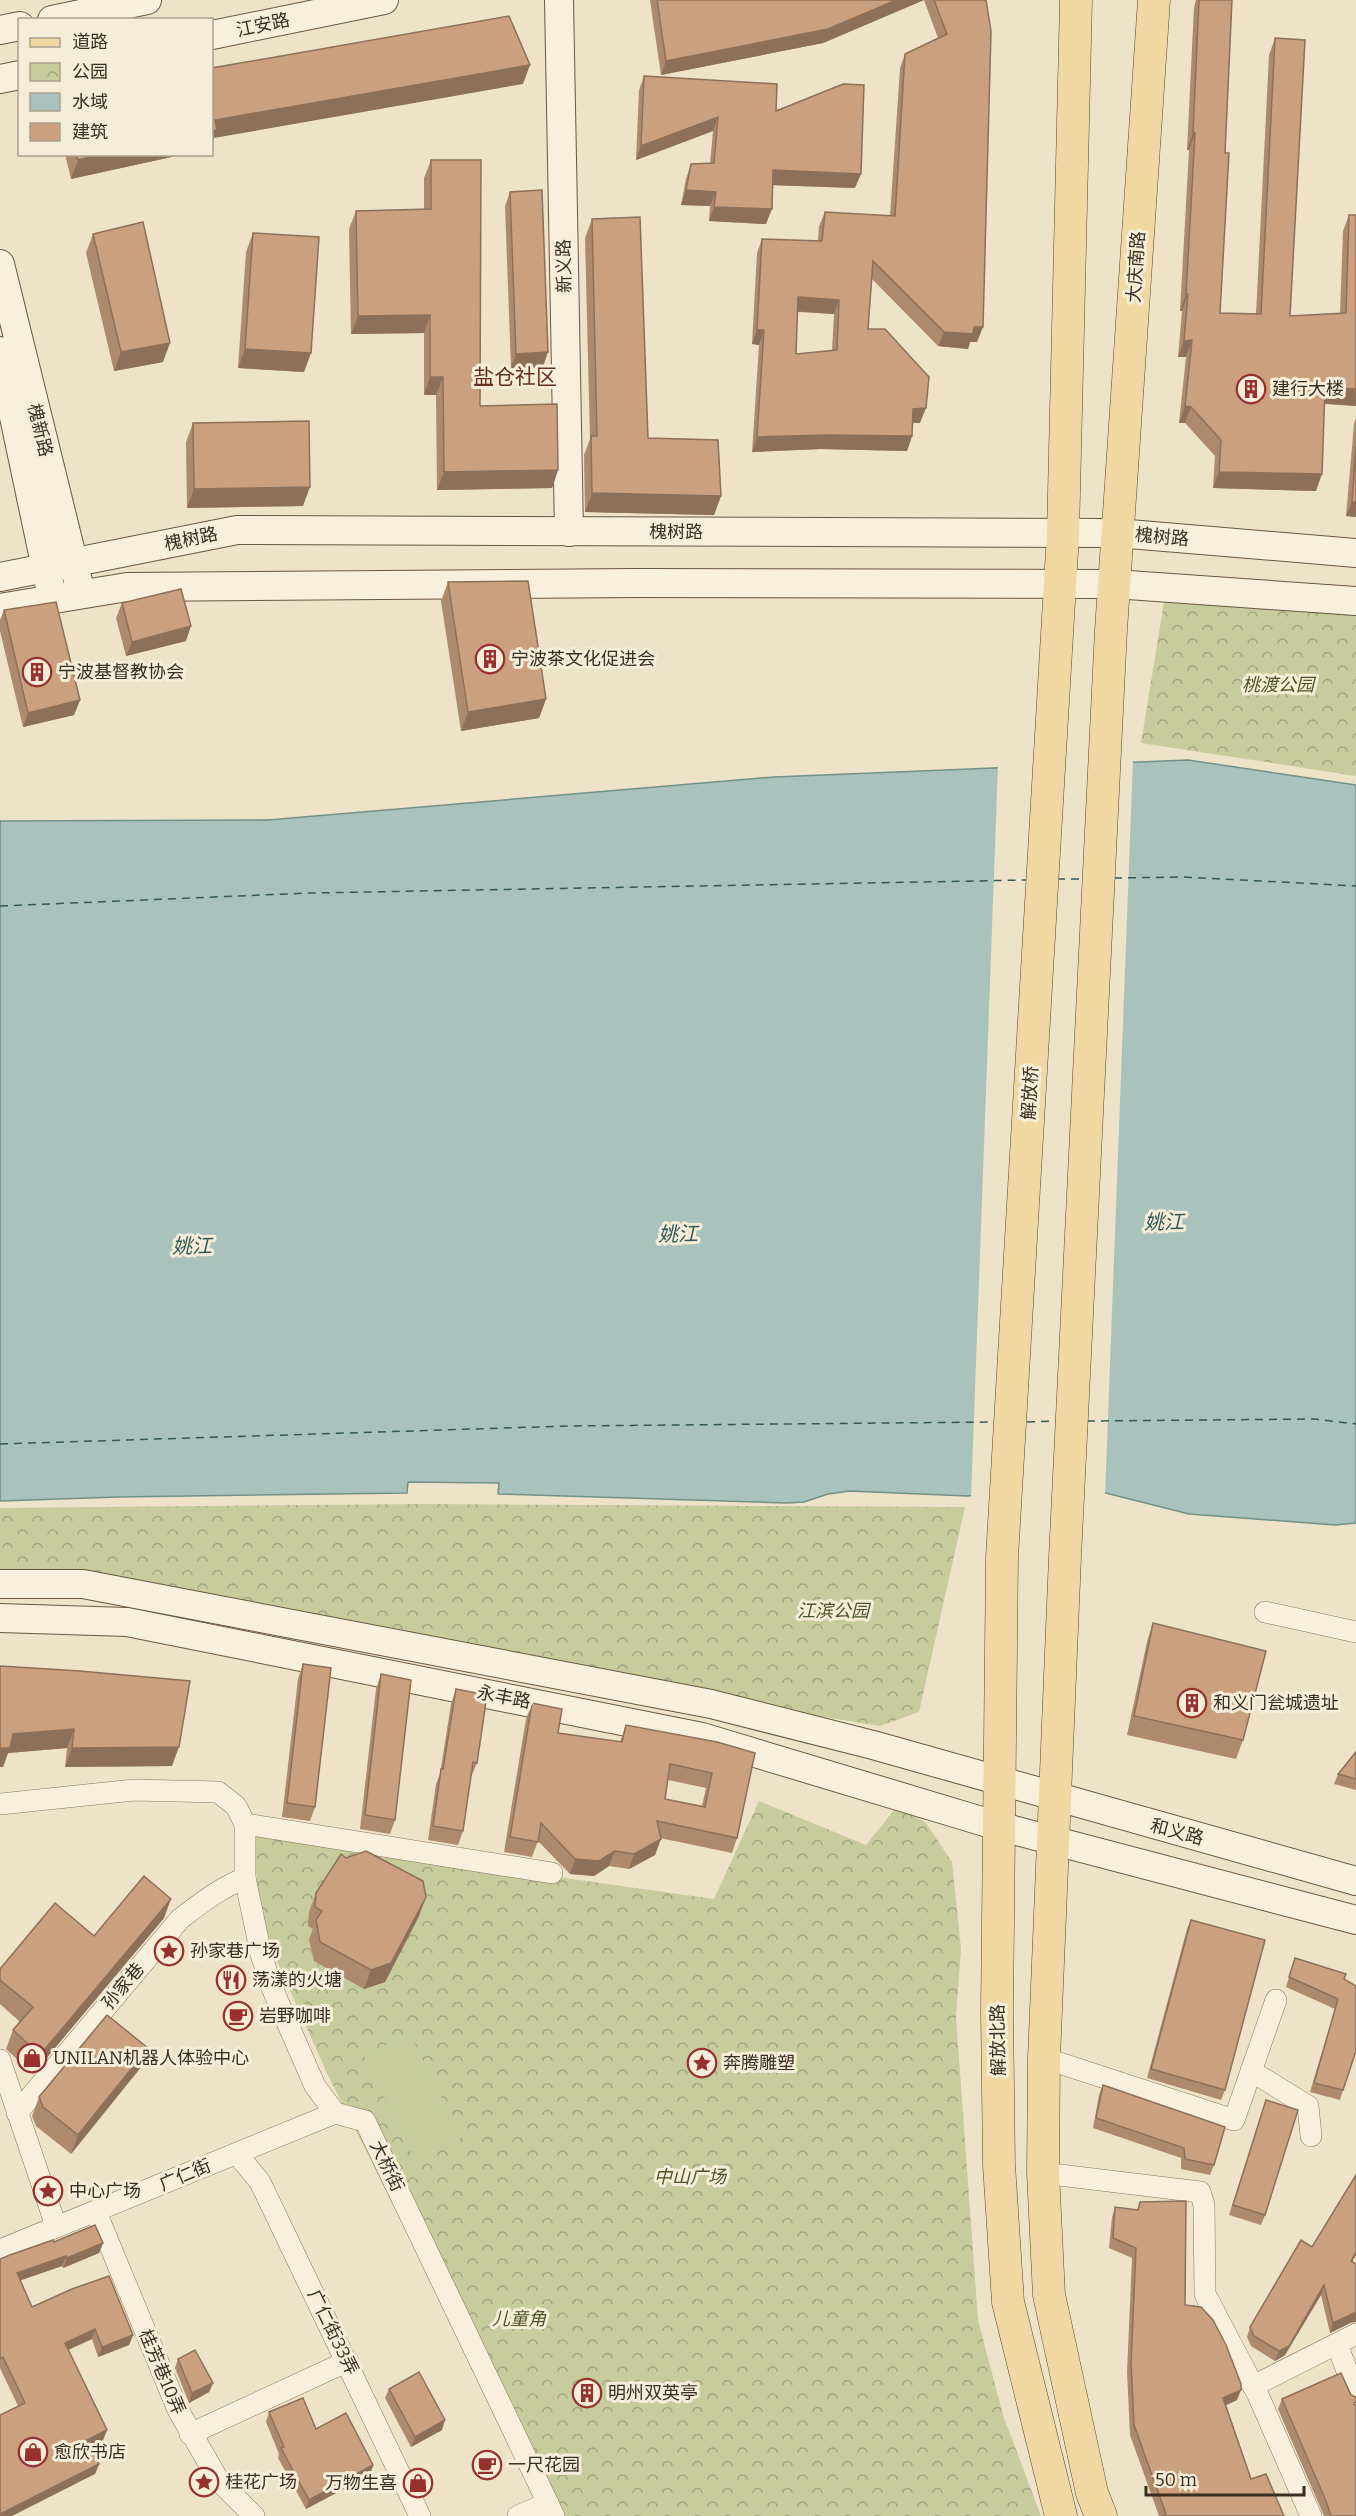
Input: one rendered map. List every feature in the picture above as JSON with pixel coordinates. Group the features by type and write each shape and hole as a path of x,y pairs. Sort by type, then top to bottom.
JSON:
{"main road":[{"path":"61,18 147,0"},
{"name":"江安路","path":"213,35 384,0"},
{"name":"新义路","path":"559,0 569,531"},
{"path":"1063,534 1076,0"},
{"name":"大庆南路","path":"1054,1797 1111,632 1154,0"},
{"path":"0,30 18,26"},
{"path":"0,79 18,75"},
{"name":"槐新路","path":"0,264 59,567 53,599"},
{"name":"槐新路","path":"0,351 59,567 83,594"},
{"name":"槐树路","path":"0,577 237,530 1117,533 1356,553"},
{"name":"解放桥","path":"1002,1557 1063,534"},
{"path":"0,608 127,587 636,583 1114,584 1356,601"},
{"name":"解放北路","path":"1002,1557 998,1826 999,2165 1008,2302 1061,2516"},
{"name":"永丰路","path":"0,1584 83,1584 711,1704 873,1745 999,1781"},
{"name":"永丰路","path":"0,1618 127,1622 702,1737 998,1826"},
{"name":"和义路","path":"999,1781 1356,1881"},
{"path":"1054,1797 1044,2058 1043,2173 1048,2295 1092,2493 1101,2516"},
{"path":"998,1826 1356,1920"}],"street":[{"path":"1265,1612 1356,1632"},
{"path":"0,1804 134,1790 218,1792 236,1806 245,1824 245,1878 261,1954 272,1988 315,2086 335,2113"},
{"path":"245,1824 552,1873"},
{"name":"孙家巷","path":"17,2113 180,1919 226,1885 245,1878"},
{"path":"1044,2058 1234,2120 1276,2000"},
{"path":"0,2060 56,2226"},
{"path":"1251,2071 1308,2106 1311,2136"},
{"name":"广仁街","path":"0,2250 335,2113"},
{"name":"大桥街","path":"335,2113 365,2121 551,2509"},
{"name":"广仁街33弄","path":"237,2154 260,2182 348,2361 420,2516"},
{"path":"1043,2173 1200,2192 1204,2205 1205,2294 1253,2386 1311,2516"},
{"name":"桂芳巷10弄","path":"96,2212 190,2434 219,2481 254,2516"},
{"path":"1253,2386 1347,2339 1356,2395"},
{"path":"190,2434 348,2361"},
{"path":"518,2516 551,2509"}],"green space":[{"name":"桃渡公园","path":"1165,596 1356,614 1356,776 1141,743"},
{"name":"江滨公园","path":"420,1504 965,1507 919,1712 880,1726 0,1584 0,1508"},
{"name":"中山广场","path":"759,1801 866,1845 898,1805 926,1823 952,1862 961,1949 956,2017 978,2320 1003,2415 1041,2516 549,2516 327,2073 262,1928 252,1834 714,1899"},
{"path":"410,2033 461,2138 415,2161 364,2055"}],"water":[{"name":"姚江","path":"1188,760 1356,785 1356,1523 1335,1525 1189,1514 1070,1484 967,1496 850,1491 828,1494 804,1502 787,1503 498,1494 499,1483 408,1482 407,1493 0,1501 0,821 268,820 774,777"}],"pier":[{"path":"1133,760 1105,1496 1070,1487 971,1498 998,765"}],"building":[{"path":"657,0 896,0 828,29 666,61"},
{"path":"934,0 986,0 991,31 983,327 974,327 973,334 944,332 873,261 868,329 885,329 929,377 926,408 913,409 912,436 757,437 764,330 757,330 762,239 822,241 825,212 895,216 905,54 947,34","holes":["798,297 839,300 837,350 796,354"]},
{"path":"1199,0 1232,0 1225,153 1229,153 1220,313 1261,314 1275,38 1305,40 1290,316 1346,313 1349,215 1356,215 1356,389 1325,387 1322,474 1219,472 1221,440 1191,407 1185,406 1192,340 1184,341 1188,294 1186,294 1195,133 1193,133"},
{"path":"509,16 530,65 215,120 217,130 213,131 213,68"},
{"path":"644,76 777,84 776,111 843,84 864,85 861,174 773,170 772,209 714,207 716,192 686,190 691,164 714,163 718,117 641,146"},
{"path":"77,156 95,156 78,160"},
{"path":"431,160 481,160 480,406 557,404 558,470 444,472 443,377 430,377 430,315 358,316 356,211 431,209"},
{"path":"542,190 548,352 516,354 510,192"},
{"path":"640,217 648,438 718,440 721,496 592,493 591,436 597,436 592,219"},
{"path":"143,222 170,343 121,352 93,234"},
{"path":"253,233 319,237 311,353 245,349"},
{"path":"309,421 310,487 194,489 193,423"},
{"path":"1356,446 1356,502 1352,502"},
{"name":"宁波茶文化促进会","path":"528,581 546,699 468,712 448,582"},
{"path":"181,589 191,626 132,642 122,603"},
{"name":"宁波基督教协会","path":"56,602 80,700 28,713 4,610"},
{"name":"和义门瓮城遗址","path":"1153,1623 1266,1651 1243,1740 1134,1716"},
{"path":"303,1664 331,1668 315,1807 287,1803"},
{"path":"0,1666 190,1681 179,1747 72,1748 74,1729 13,1734 10,1748 0,1748"},
{"path":"381,1674 411,1680 395,1820 365,1815"},
{"path":"456,1689 487,1695 477,1763 473,1762 463,1831 433,1826"},
{"path":"532,1703 562,1709 558,1733 622,1742 626,1725 717,1742 755,1753 737,1838 657,1821 661,1839 634,1854 615,1851 599,1861 575,1859 541,1823 538,1842 510,1837","holes":["670,1764 712,1773 705,1807 665,1799"]},
{"path":"1356,1752 1356,1779 1338,1774"},
{"path":"366,1851 423,1881 426,1897 391,1963 371,1970 320,1942 316,1920 322,1911 315,1907 316,1893 341,1854 346,1858"},
{"path":"144,1876 171,1899 40,2055 13,2030 33,2007 0,1980 0,1969 55,1903 94,1936"},
{"path":"1191,1920 1265,1940 1225,2090 1151,2069"},
{"path":"1295,1958 1346,1974 1344,1979 1356,1986 1356,2051 1343,2090 1314,2083 1338,1999 1289,1977"},
{"path":"107,2015 148,2048 78,2135 43,2107 39,2097"},
{"path":"1103,2085 1225,2127 1214,2165 1185,2159 1184,2148 1096,2118"},
{"path":"1266,2100 1298,2110 1265,2215 1233,2205"},
{"path":"1356,2175 1356,2252 1351,2261 1356,2264 1356,2313 1333,2323 1324,2285 1289,2346 1279,2351 1254,2336 1250,2327 1301,2240 1312,2247"},
{"path":"1186,2201 1185,2305 1201,2307 1213,2320 1226,2345 1241,2384 1241,2390 1223,2398 1251,2479 1266,2474 1284,2516 1163,2516 1166,2514 1134,2425 1131,2362 1136,2248 1113,2238 1115,2207 1138,2210 1140,2202"},
{"path":"95,2225 103,2243 67,2258 66,2256 17,2273 32,2307 109,2276 133,2335 102,2347 95,2329 65,2343 107,2430 87,2440 99,2464 0,2514 0,2415 25,2403 3,2357 0,2359 0,2259 53,2240 54,2242"},
{"path":"195,2350 213,2383 192,2393 178,2359"},
{"path":"419,2372 445,2420 415,2437 389,2389"},
{"path":"1341,2373 1351,2395 1356,2397 1354,2403 1356,2406 1356,2516 1331,2516 1282,2399"},
{"path":"303,2398 316,2429 346,2413 373,2465 309,2500 281,2448 284,2447 269,2412"}],"ferry route":[{"path":"1114,878 1184,877 1356,886"},
{"path":"1057,879 1082,879"},
{"path":"0,906 310,893 1028,880"},
{"path":"1087,1421 1314,1419 1356,1424"},
{"path":"1027,1422 1058,1421"},
{"path":"0,1444 568,1426 995,1422"}],"place":[{"name":"建行大楼","path":"1251,389"},
{"name":"宁波茶文化促进会","path":"490,659"},
{"name":"宁波基督教协会","path":"37,672"},
{"name":"和义门瓮城遗址","path":"1192,1703"},
{"name":"孙家巷广场","path":"169,1951"},
{"name":"荡漾的火塘","path":"231,1980"},
{"name":"岩野咖啡","path":"238,2016"},
{"name":"UNILAN机器人体验中心","path":"32,2058"},
{"name":"奔腾雕塑","path":"702,2063"},
{"name":"中心广场","path":"48,2191"},
{"name":"明州双英亭","path":"587,2393"},
{"name":"愈欣书店","path":"33,2452"},
{"name":"一尺花园","path":"487,2465"},
{"name":"桂花广场","path":"204,2482"},
{"name":"万物生喜","path":"418,2483"}],"district":[{"name":"盐仓社区","path":"515,377"}],"park label":[{"name":"儿童角","path":"519,2319"}]}
